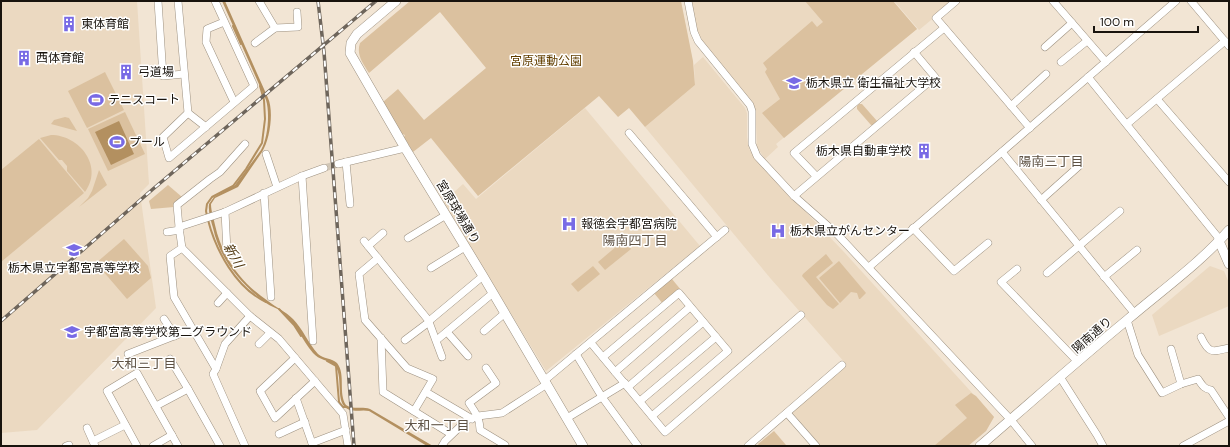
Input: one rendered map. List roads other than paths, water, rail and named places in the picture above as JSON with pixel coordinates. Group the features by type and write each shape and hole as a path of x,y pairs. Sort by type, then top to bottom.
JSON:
{"street":[{"path":"158,1 163,76 184,74"},
{"path":"178,1 188,113 206,127"},
{"path":"188,113 164,136 169,158 254,86 215,1"},
{"path":"259,1 275,28"},
{"name":"宮原球場通り","path":"396,1 356,34 351,43 350,53 583,446"},
{"path":"688,1 694,32 698,43 747,100 750,106 752,111 752,142 754,152 794,196 837,234 869,267 1011,420 1032,446"},
{"path":"956,1 936,18 1030,128"},
{"path":"1053,1 1106,62"},
{"path":"869,267 1176,1"},
{"path":"1127,124 1227,43 1191,1"},
{"path":"256,44 275,28 298,27 297,12"},
{"path":"224,22 207,29 206,42 234,102"},
{"path":"1045,47 1072,23"},
{"path":"816,176 794,154 944,28"},
{"path":"1062,62 1087,41"},
{"path":"794,196 935,77 914,52"},
{"path":"1010,106 1046,74"},
{"path":"1088,77 1217,236 1229,264"},
{"path":"1157,99 1229,182"},
{"path":"629,133 717,237"},
{"path":"245,144 220,172 177,205 182,248 250,316 279,339 343,414 348,446"},
{"path":"338,164 405,148"},
{"path":"1002,152 1135,314"},
{"path":"266,154 277,187"},
{"path":"346,162 350,204"},
{"path":"1041,200 1079,166"},
{"path":"167,232 225,212 277,187 324,168"},
{"path":"302,176 314,341"},
{"path":"264,193 271,298"},
{"path":"1047,273 1120,211"},
{"path":"225,212 227,251"},
{"path":"408,238 446,215"},
{"path":"913,228 954,271 988,243"},
{"path":"442,446 451,434 464,422 475,417 502,413 546,382 576,354 725,230"},
{"name":"陽南通り","path":"980,446 1127,320 1194,265 1229,230"},
{"path":"383,233 366,244 429,321 442,358"},
{"path":"1219,241 1229,237"},
{"path":"431,268 465,247"},
{"path":"182,248 170,256 174,297 216,369"},
{"path":"1104,277 1137,250"},
{"path":"378,258 359,274 366,320 407,368 433,380 414,411"},
{"path":"1016,269 1000,282 1078,362"},
{"path":"405,340 483,276"},
{"path":"218,302 227,293"},
{"path":"438,339 493,293"},
{"path":"602,357 679,293 728,351 652,416"},
{"path":"615,372 690,307"},
{"path":"484,331 505,313"},
{"path":"590,343 665,432 801,315"},
{"path":"245,446 213,374 225,344 250,316"},
{"path":"164,318 175,336"},
{"path":"1127,320 1138,355 1162,393 1181,384 1198,379 1206,389 1211,390 1229,417"},
{"path":"567,418 602,397 626,385 703,322"},
{"path":"128,354 192,328"},
{"path":"447,332 468,356"},
{"path":"259,344 270,333"},
{"path":"640,401 716,337"},
{"path":"1201,337 1206,348 1209,350 1216,351 1229,348"},
{"path":"381,338 382,392 451,434"},
{"path":"1171,349 1181,384"},
{"path":"576,354 602,397 638,446"},
{"path":"295,358 260,390 275,418 315,381"},
{"path":"170,359 220,446"},
{"path":"748,446 842,365"},
{"path":"486,368 496,383 469,403 475,417 480,423 480,430 505,444"},
{"path":"137,446 107,391 137,373 178,446"},
{"path":"1060,377 1103,446"},
{"path":"156,406 188,389"},
{"path":"426,392 475,417"},
{"path":"296,398 313,444 346,430"},
{"path":"787,413 816,446"},
{"path":"1183,446 1229,421"},
{"path":"279,434 305,422"},
{"path":"87,428 94,443 126,425"},
{"path":"153,446 172,435"}],"waterway":[{"name":"新川","path":"233,26 241,44"},
{"name":"新川","path":"207,216 207,204 212,197 233,186 246,169 262,143 265,119 264,100 260,86"},
{"name":"新川","path":"208,220 216,244 229,267 245,288 266,302"},
{"name":"新川","path":"279,309 294,325 301,336"},
{"name":"新川","path":"327,361 336,366 339,402 343,407 346,407"}],"tunnel":[{"path":"324,168 338,164"}],"railway":[{"path":"318,1 324,52 354,446"},
{"path":"1,321 153,189 376,1"}],"place":[{"name":"東体育館","path":"69,24"},
{"name":"西体育館","path":"24,58"},
{"name":"弓道場","path":"126,72"},
{"name":"栃木県立 衛生福祉大学校","path":"794,83"},
{"name":"テニスコート","path":"96,100"},
{"name":"プール","path":"117,142"},
{"name":"栃木県自動車学校","path":"924,151"},
{"name":"報徳会宇都宮病院","path":"569,224"},
{"name":"栃木県立がんセンター","path":"778,231"},
{"name":"栃木県立宇都宮高等学校","path":"74,250"},
{"name":"宇都宮高等学校第二グラウンド","path":"72,332"}],"district":[{"name":"陽南三丁目","path":"1051,161"},
{"name":"陽南四丁目","path":"635,240"},
{"name":"大和三丁目","path":"144,363"},
{"name":"大和一丁目","path":"437,425"}],"park label":[{"name":"宮原運動公園","path":"546,61"}]}
